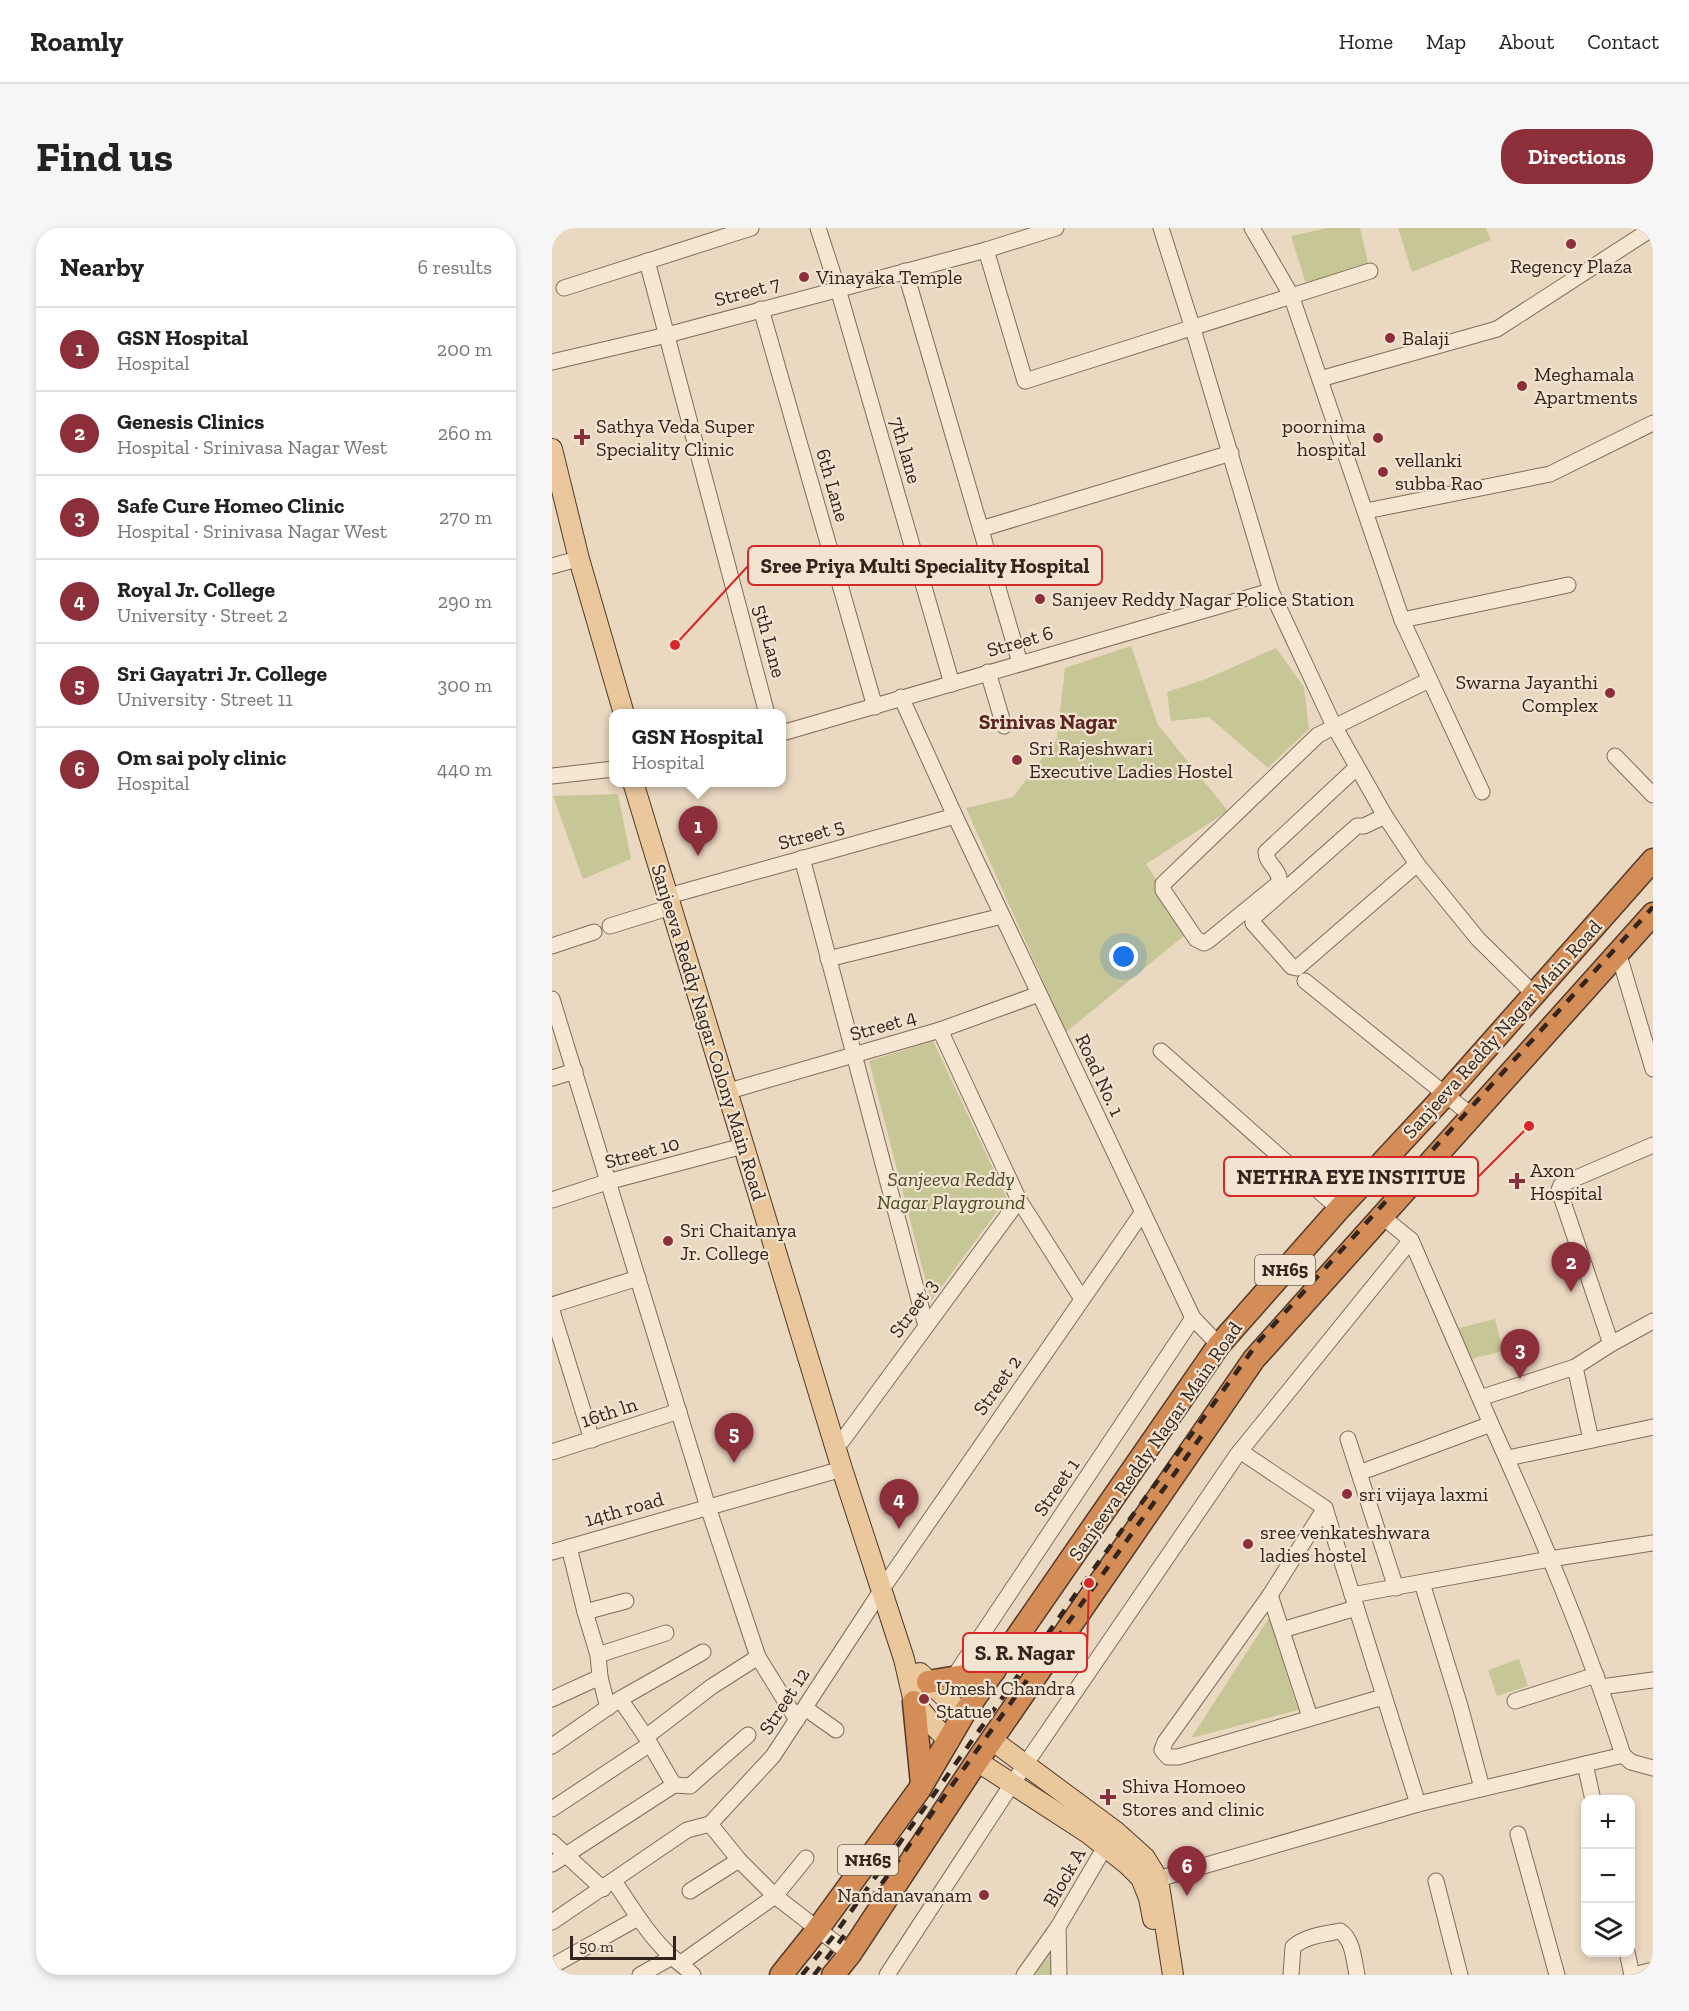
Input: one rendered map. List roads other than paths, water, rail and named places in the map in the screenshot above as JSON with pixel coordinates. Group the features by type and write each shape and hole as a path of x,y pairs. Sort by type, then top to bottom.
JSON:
{"highway":[{"name":"Sanjeeva Reddy Nagar Main Road","path":"963,1715 1219,1345 1653,860"},
{"name":"Sanjeeva Reddy Nagar Main Road","path":"992,1740 1254,1359 1653,914"},
{"path":"922,1784 919,1687 994,1671"},
{"name":"NH65","path":"781,1975 817,1930 922,1784 963,1715"},
{"name":"NH65","path":"833,1975 850,1954 992,1740"}],"main road":[{"path":"552,450 579,559 623,709"},
{"path":"552,495 561,564 612,709"},
{"name":"Sanjeeva Reddy Nagar Colony Main Road","path":"634,787 675,900 736,1089 842,1441 904,1659 919,1687 963,1715"},
{"name":"Sanjeeva Reddy Nagar Colony Main Road","path":"645,787 743,1146 840,1470 911,1656 919,1687"},
{"path":"919,1687 949,1741"},
{"path":"992,1740 1115,1831 1145,1858 1158,1879 1173,1975"},
{"path":"977,1761 1088,1833 1141,1878 1149,1898 1163,1975"}],"street":[{"path":"564,288 751,228"},
{"name":"7th lane","path":"818,228 838,289 952,684"},
{"name":"Street 7","path":"552,362 667,335 986,250 1056,228"},
{"path":"1161,228 1271,591 1334,726 1356,768 1417,864 1478,939 1534,994"},
{"path":"1252,228 1291,295 1402,620 1482,792"},
{"path":"1320,379 1497,329 1653,228"},
{"path":"986,250 1025,381 1370,271"},
{"path":"647,261 667,335"},
{"path":"905,271 1020,663"},
{"name":"6th Lane","path":"761,309 875,707"},
{"name":"5th Lane","path":"667,335 766,709"},
{"path":"1366,511 1550,474 1653,423"},
{"path":"981,528 1230,453"},
{"path":"1402,620 1568,585"},
{"name":"Street 6","path":"786,732 1271,591"},
{"path":"988,672 1004,726"},
{"path":"1356,768 1266,852 1266,857 1279,874 1279,883 1208,941 1204,943 1196,939 1162,890 1163,884 1318,735 1429,680"},
{"name":"Road No. 1","path":"901,697 1193,1318 1219,1345"},
{"path":"1615,756 1653,795"},
{"path":"552,776 609,770"},
{"name":"Street 5","path":"610,926 675,900 802,858 955,816"},
{"path":"1385,816 1364,826 1357,826 1253,918 1252,923 1292,967 1297,968 1417,864"},
{"path":"802,858 926,1326"},
{"path":"828,959 1002,916"},
{"path":"552,946 594,932"},
{"path":"1618,952 1653,1069"},
{"path":"1305,981 1472,1116"},
{"name":"Street 4","path":"736,1089 940,1030 1039,994"},
{"path":"552,999 708,1507 758,1657 801,1714 836,1730"},
{"path":"940,1030 1019,1200 1082,1299"},
{"path":"1161,1051 1339,1209"},
{"path":"552,1078 574,1071"},
{"path":"1611,1344 1559,1190 1567,1182 1653,1145"},
{"name":"Street 10","path":"552,1200 607,1182 743,1146"},
{"name":"Street 3","path":"842,1441 1019,1200"},
{"name":"Street 2","path":"884,1586 1142,1213"},
{"path":"1383,1216 1411,1240 1508,1458 1550,1559 1599,1681 1623,1755 1631,1762 1653,1768"},
{"path":"887,1975 1012,1784 1240,1451 1411,1240"},
{"path":"552,1305 638,1278"},
{"path":"552,1311 592,1440"},
{"name":"Street 1","path":"953,1678 1193,1318"},
{"path":"1480,1398 1575,1367 1653,1321"},
{"path":"1575,1367 1591,1440"},
{"name":"16th ln","path":"552,1452 679,1411"},
{"path":"1359,1473 1491,1424"},
{"path":"1508,1458 1653,1427"},
{"path":"1348,1439 1396,1588"},
{"path":"1240,1451 1324,1508 1418,1804"},
{"name":"14th road","path":"552,1552 840,1470"},
{"path":"1324,1508 1270,1595 1165,1742 1162,1750 1168,1757 1178,1757 1383,1697"},
{"path":"1282,1630 1396,1588 1550,1559 1653,1543"},
{"path":"569,1547 598,1655 600,1677 614,1703 648,1740 674,1785"},
{"path":"1422,1583 1460,1706 1482,1788"},
{"name":"Street 12","path":"710,1824 773,1756 884,1586"},
{"path":"1270,1595 1310,1717"},
{"path":"585,1612 626,1601"},
{"path":"598,1655 666,1634"},
{"path":"552,1746 614,1703 704,1652"},
{"path":"552,1809 648,1740 711,1687 758,1657"},
{"path":"552,1699 600,1677"},
{"path":"1515,1701 1599,1681 1653,1680"},
{"path":"552,1864 674,1785 690,1786 748,1735"},
{"path":"1158,1879 1418,1804 1623,1755"},
{"path":"1585,1764 1592,1795"},
{"path":"552,1922 687,1830 710,1824 739,1860 776,1896 850,1954"},
{"path":"1518,1834 1557,1975"},
{"path":"552,1842 609,1885 676,1960 693,1975"},
{"name":"Block A","path":"1024,1975 1058,1927 1105,1847"},
{"path":"640,1975 676,1960 776,1896 806,1858"},
{"path":"690,1891 739,1860"},
{"path":"1436,1881 1460,1975"},
{"path":"554,1965 638,1918"},
{"name":"Block A","path":"1058,1927 1059,1975"},
{"path":"1291,1975 1293,1947 1298,1942 1340,1931 1349,1941 1357,1975"},
{"path":"1628,1957 1633,1975 1653,1970"}],"railway":[{"path":"802,1975 835,1934 1085,1581 1259,1341 1653,907"},
{"path":"870,1900 1205,1431"},
{"path":"814,1975 847,1932"}],"place":[{"name":"Regency Plaza","path":"1571,244"},
{"name":"Vinayaka Temple","path":"804,277"},
{"name":"Balaji","path":"1390,338"},
{"name":"Meghamala Apartments","path":"1522,386"},
{"name":"Sathya Veda Super Speciality Clinic","path":"582,437"},
{"name":"poornima hospital","path":"1378,438"},
{"name":"vellanki subba Rao","path":"1383,472"},
{"name":"Sanjeev Reddy Nagar Police Station","path":"1040,599"},
{"name":"Sree Priya Multi Speciality Hospital","path":"675,645"},
{"name":"Swarna Jayanthi Complex","path":"1610,693"},
{"name":"Sri Rajeshwari Executive Ladies Hostel","path":"1017,760"},
{"name":"GSN Hospital","path":"698,856"},
{"name":"NETHRA EYE INSTITUE","path":"1529,1126"},
{"name":"Axon Hospital","path":"1517,1181"},
{"name":"Sri Chaitanya Jr. College","path":"668,1241"},
{"name":"Genesis Clinics","path":"1571,1292"},
{"name":"Safe Cure Homeo Clinic","path":"1520,1379"},
{"name":"Sri Gayatri Jr. College","path":"734,1463"},
{"name":"sri vijaya laxmi","path":"1347,1494"},
{"name":"Royal Jr. College","path":"899,1529"},
{"name":"sree venkateshwara ladies hostel","path":"1248,1544"},
{"name":"S. R. Nagar","path":"1089,1583"},
{"name":"Umesh Chandra Statue","path":"924,1699"},
{"name":"Shiva Homoeo Stores and clinic","path":"1108,1797"},
{"name":"Nandanavanam","path":"984,1895"},
{"name":"Om sai poly clinic","path":"1187,1896"}],"district":[{"name":"Srinivas Nagar","path":"1048,721"}],"park label":[{"name":"Sanjeeva Reddy Nagar Playground","path":"951,1190"}]}
